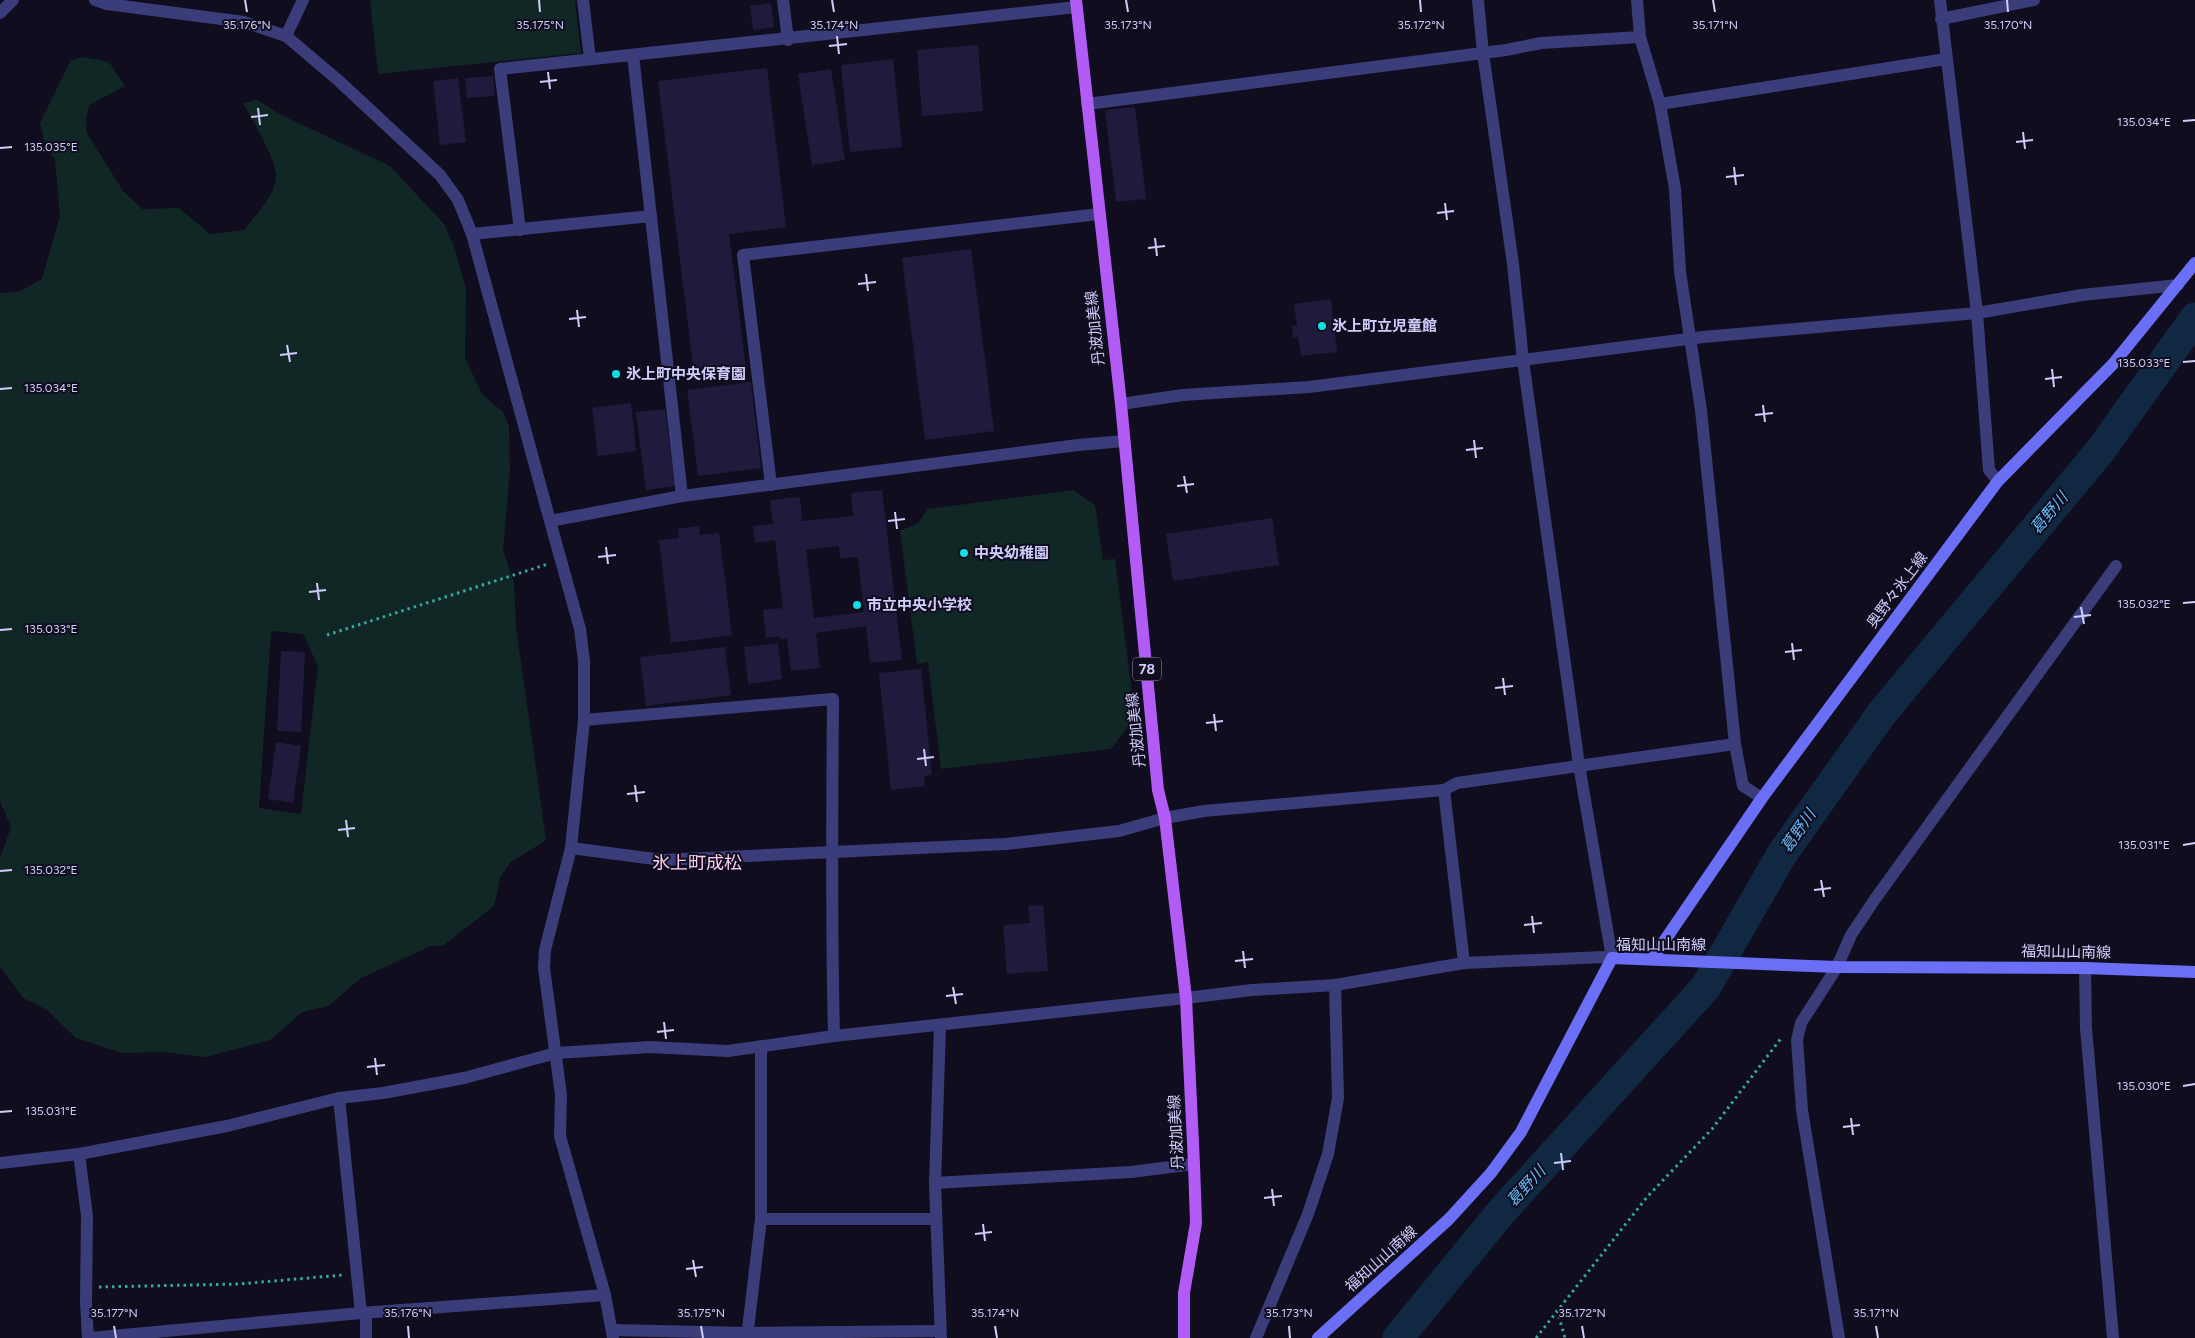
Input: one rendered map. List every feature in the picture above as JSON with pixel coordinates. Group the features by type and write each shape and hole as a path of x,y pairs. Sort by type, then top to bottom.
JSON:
{"main road":[{"name":"丹波加美線","path":"1077,4 1121,404 1158,790 1165,818 1186,998 1196,1223 1184,1293 1184,1338"},
{"name":"奥野々氷上線","path":"1657,959 1762,798 1998,481 2113,364 2195,263"},
{"name":"福知山山南線","path":"1318,1338 1449,1219 1490,1173 1521,1132 1612,958 1832,966 2085,968 2195,972"}],"street":[{"path":"0,13 13,0"},
{"path":"95,0 107,4 244,22 286,36 339,81 440,175 458,200 472,234 580,629 584,661 584,720 571,848 545,950 544,968 561,1096 560,1136 605,1295 613,1334 747,1336 941,1334 935,1183 940,1026"},
{"path":"286,36 303,0"},
{"path":"583,0 590,59"},
{"path":"783,0 788,40"},
{"path":"0,1163 79,1154 227,1126 339,1098 382,1094 464,1078 556,1053 650,1047 728,1051 834,1036 940,1026 1252,990 1335,986 1464,963 1612,958 1579,765 1523,360 1514,264 1483,53 1478,0"},
{"path":"1637,0 1640,37 1660,104 1676,189 1680,272 1700,405 1734,744 1743,786 1762,798"},
{"path":"1940,0 1977,314 1989,470 1998,481"},
{"path":"1942,19 2034,0"},
{"path":"520,230 500,69 788,40 1077,4"},
{"path":"1087,104 1483,53 1542,43 1640,37"},
{"path":"633,55 682,496"},
{"path":"1660,104 1946,59"},
{"path":"771,485 743,255 1099,214"},
{"path":"472,234 651,216"},
{"path":"1121,404 1183,395 1309,387 1690,339 1977,314 2082,294 2178,286"},
{"path":"550,520 682,496 1078,445 1124,441"},
{"path":"1838,1338 1802,1110 1797,1040 1801,1023 1832,966 1875,899 2116,566"},
{"path":"584,720 833,699 833,854 830,895 834,1036"},
{"path":"571,848 662,860 833,854 1016,843 1119,831 1165,818 1204,811 1444,790 1457,783 1734,744"},
{"path":"1444,790 1464,963"},
{"path":"2085,968 2086,1028 2114,1338"},
{"path":"1256,1338 1308,1214 1328,1154 1338,1098 1335,986"},
{"path":"747,1336 761,1219 761,1046"},
{"path":"339,1098 357,1274 366,1338"},
{"path":"79,1154 87,1216 86,1287 89,1338 363,1313 605,1295"},
{"path":"935,1183 1131,1172 1194,1164"},
{"path":"761,1219 936,1219"}],"path":[{"path":"328,635 561,560"},
{"path":"1536,1338 1647,1197 1712,1129 1787,1030 1801,1023"},
{"path":"86,1287 239,1284 357,1274"},
{"path":"1557,1310 1565,1338"}],"green space":[{"path":"370,0 575,0 581,53 378,74"},
{"path":"83,57 109,62 125,86 89,105 86,119 87,133 123,191 142,209 179,208 210,234 244,230 265,204 276,181 275,167 272,159 243,104 256,99 279,114 390,166 444,224 455,249 466,288 465,358 482,394 503,412 509,426 510,471 503,550 514,583 516,627 546,840 510,863 500,878 494,906 444,945 431,946 361,978 328,1006 302,1012 270,1040 206,1057 163,1052 122,1053 76,1038 47,1010 23,998 0,966 0,858 11,827 0,801 0,293 20,291 42,279 60,216 55,159 46,148 40,123 71,60","holes":["271,631 303,634 318,666 301,814 259,808"]},
{"path":"1073,490 1095,505 1103,560 1115,559 1135,717 1111,749 941,769 928,662 917,664 900,531 918,523 928,509"}],"building":[{"path":"771,3 774,27 753,30 750,6"},
{"path":"978,45 983,111 922,116 917,50"},
{"path":"893,59 902,147 850,152 841,65"},
{"path":"767,68 786,227 729,234 747,376 695,382 658,81"},
{"path":"831,69 845,160 812,165 798,74"},
{"path":"493,76 495,96 467,98 465,78"},
{"path":"458,78 466,142 440,145 433,81"},
{"path":"1135,107 1146,199 1116,202 1105,110"},
{"path":"971,249 994,431 925,440 902,258"},
{"path":"1331,299 1337,352 1301,356 1298,337 1293,337 1292,326 1297,325 1294,304"},
{"path":"751,382 761,468 698,476 687,390"},
{"path":"631,403 636,451 598,456 592,408"},
{"path":"665,409 675,486 646,490 636,412"},
{"path":"882,490 902,660 870,663 866,626 816,633 820,668 791,671 787,639 780,639 780,636 766,638 763,610 783,608 775,540 755,543 753,526 773,524 770,500 800,497 802,521 853,516 851,493","holes":["839,546 840,558 858,557 864,612 814,618 806,550"]},
{"path":"1272,518 1279,565 1173,581 1166,534"},
{"path":"699,526 700,535 719,533 732,635 671,643 659,540 679,538 678,529"},
{"path":"778,643 782,679 748,684 744,647"},
{"path":"725,647 731,695 646,706 640,657"},
{"path":"281,651 305,652 301,732 277,731"},
{"path":"921,669 932,775 924,776 925,786 891,790 879,673"},
{"path":"276,742 301,746 293,803 268,799"},
{"path":"1043,905 1048,971 1007,974 1003,925 1030,923 1028,906"}],"waterway":[{"name":"葛野川","path":"1398,1338 1502,1211 1705,988 1782,854 1882,713 2100,451 2195,318"}],"place":[{"name":"氷上町立児童館","path":"1322,326"},
{"name":"氷上町中央保育園","path":"616,374"},
{"name":"中央幼稚園","path":"964,553"},
{"name":"市立中央小学校","path":"857,605"}],"district":[{"name":"氷上町成松","path":"697,863"}]}
